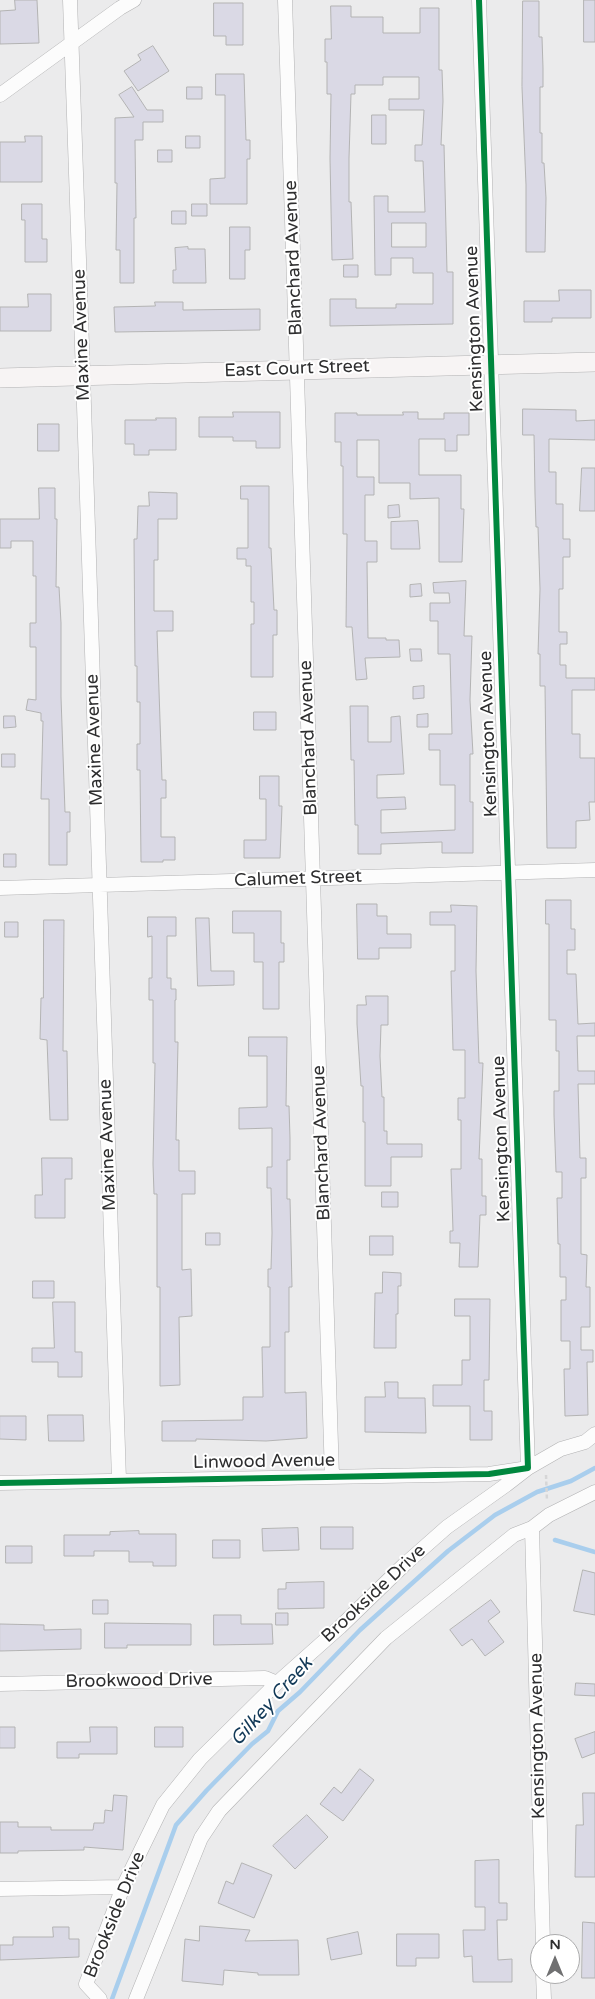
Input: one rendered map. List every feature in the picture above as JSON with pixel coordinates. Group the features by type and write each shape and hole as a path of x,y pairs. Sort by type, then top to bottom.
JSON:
{"main road":[{"name":"East Court Street","path":"0,378 492,363 595,362"}],"street":[{"name":"Maxine Avenue","path":"70,0 84,375 118,1480"},
{"path":"0,95 120,8 134,0"},
{"name":"Blanchard Avenue","path":"285,0 332,1476"},
{"name":"Kensington Avenue","path":"479,0 528,1468"},
{"name":"Calumet Street","path":"0,888 595,870"},
{"name":"Brookside Drive","path":"100,1999 86,1984 123,1886 163,1805 200,1759 277,1683 447,1527 528,1468 561,1449 585,1442 595,1434"},
{"name":"Linwood Avenue","path":"0,1483 489,1474 528,1468"},
{"path":"136,1999 201,1838 219,1811 386,1638 514,1535 532,1528 549,1515 595,1492"},
{"name":"Kensington Avenue","path":"532,1528 543,1934"},
{"name":"Brookwood Drive","path":"0,1684 265,1678 277,1683"},
{"path":"0,1889 123,1886"},
{"path":"543,1984 544,1999"}],"path":[{"path":"546,1475 547,1498"}],"building":[{"path":"15,0 37,0 39,43 0,44 0,11 15,10"},
{"path":"584,0 595,0 595,42 584,42"},
{"path":"523,1 539,1 539,37 542,37 543,68 543,87 540,87 540,133 542,133 542,163 544,163 546,198 545,252 526,252 526,185 522,87"},
{"path":"214,3 243,3 243,45 226,45 226,36 214,36"},
{"path":"331,6 351,6 351,17 383,17 383,33 420,33 420,8 439,8 439,70 442,70 443,101 441,145 444,145 447,272 453,272 453,324 330,326 330,299 356,299 356,308 396,308 396,304 433,304 433,273 413,273 413,258 391,258 391,275 375,275 374,196 388,196 388,212 425,212 423,161 415,161 415,145 422,145 424,110 389,110 389,99 419,99 419,77 383,77 383,85 355,85 355,94 351,94 349,158 349,202 351,202 353,259 332,260 331,94 327,94 327,62 325,62 325,39 331,39","holes":["392,223 426,223 426,247 392,247"]},
{"path":"153,46 169,71 138,91 124,71 141,60 138,55"},
{"path":"216,74 244,74 246,140 250,140 250,159 247,159 247,204 210,204 210,179 225,178 225,95 216,95"},
{"path":"132,87 147,110 163,110 163,122 143,122 143,140 135,140 136,218 134,218 134,283 120,283 120,250 116,250 117,183 115,183 115,118 134,117 119,95"},
{"path":"187,87 202,87 202,99 187,99"},
{"path":"372,115 386,115 386,144 372,144"},
{"path":"25,136 42,136 42,182 0,182 0,142 25,142"},
{"path":"186,136 200,136 200,148 186,148"},
{"path":"158,150 172,150 172,162 158,162"},
{"path":"22,204 42,204 42,239 47,239 47,262 25,262 25,220 22,220"},
{"path":"192,204 207,204 207,216 192,216"},
{"path":"172,211 186,211 186,224 172,224"},
{"path":"230,227 250,227 250,250 245,250 245,279 230,279"},
{"path":"188,247 188,249 205,249 206,283 173,283 173,270 176,270 175,248"},
{"path":"344,265 358,265 358,277 344,277"},
{"path":"559,290 591,290 591,318 552,318 552,322 524,322 524,301 559,301"},
{"path":"28,294 51,294 51,331 0,331 0,307 28,307"},
{"path":"155,302 183,302 183,310 260,309 260,330 115,332 114,307 155,306"},
{"path":"523,409 576,410 576,421 595,420 595,440 549,439 549,472 556,472 556,504 563,504 563,539 570,539 570,557 563,557 563,589 559,589 559,632 567,632 567,644 560,644 560,665 566,665 566,678 595,678 595,690 572,690 572,734 580,734 580,758 595,758 595,802 589,802 590,820 576,821 576,848 547,848 545,686 540,686 540,654 538,654 540,589 538,527 536,527 534,435 523,435"},
{"path":"233,412 280,412 280,448 256,448 256,441 233,441 233,437 199,437 199,417 233,417"},
{"path":"403,412 418,412 418,419 444,419 444,413 469,413 469,435 457,435 457,451 445,451 445,439 419,439 419,475 461,475 461,509 464,509 462,562 439,562 439,498 410,499 410,483 379,483 379,440 357,440 357,477 374,477 374,495 365,495 365,541 377,541 377,562 367,562 368,638 399,640 400,657 365,658 367,679 356,680 352,627 346,627 347,534 343,534 343,466 341,466 341,442 335,442 335,413 403,415"},
{"path":"156,418 176,418 176,450 149,450 149,455 134,455 134,444 125,444 125,420 156,420"},
{"path":"38,424 59,424 59,451 38,451"},
{"path":"582,468 595,468 595,511 580,511"},
{"path":"241,486 269,486 269,548 271,548 274,610 277,610 277,635 273,635 273,677 251,677 251,624 254,624 254,602 251,602 251,566 246,566 246,559 237,559 237,548 248,548 248,499 241,499"},
{"path":"39,488 55,488 55,519 57,519 56,587 59,587 61,623 61,697 65,812 70,812 70,832 67,832 67,865 49,865 49,799 41,799 43,721 41,721 41,713 26,710 28,699 36,700 36,647 30,647 30,623 36,623 36,576 33,576 33,541 11,541 11,548 0,548 0,519 39,519"},
{"path":"149,492 177,493 177,519 158,519 158,560 154,560 154,611 173,611 173,631 157,631 162,780 166,780 166,798 161,798 161,837 175,837 175,860 163,860 163,862 141,862 140,770 137,770 137,744 140,744 140,702 137,702 137,666 135,666 134,539 137,539 138,506 149,506"},
{"path":"399,505 400,517 388,518 388,506"},
{"path":"418,521 420,549 391,549 391,522"},
{"path":"466,581 464,636 472,636 470,700 473,754 470,754 470,802 473,802 473,853 442,853 442,842 381,844 381,854 358,854 358,825 355,825 354,760 351,760 350,706 368,706 368,742 391,742 391,717 400,716 404,774 377,775 377,798 405,797 406,809 381,810 381,833 455,830 455,785 440,785 440,750 429,750 429,734 452,734 450,654 438,654 438,621 430,621 430,603 450,603 449,593 434,593 433,583"},
{"path":"421,584 422,596 410,597 410,585"},
{"path":"410,649 421,649 422,661 411,661"},
{"path":"424,686 424,698 413,699 413,687"},
{"path":"254,712 276,712 276,730 254,730"},
{"path":"428,714 428,727 417,727 417,715"},
{"path":"4,716 15,716 16,727 4,728"},
{"path":"2,754 15,754 15,767 2,767"},
{"path":"260,776 279,776 279,806 282,806 280,858 244,858 244,840 266,840 266,799 260,799"},
{"path":"4,854 16,854 16,867 4,867"},
{"path":"546,900 571,900 571,929 575,929 575,950 567,950 567,974 576,974 578,1024 595,1023 595,1036 577,1036 578,1071 595,1071 595,1084 578,1084 580,1158 586,1158 586,1178 581,1178 581,1254 587,1255 586,1287 590,1287 590,1327 581,1327 581,1350 593,1350 593,1362 587,1362 588,1415 565,1416 564,1369 570,1369 570,1341 561,1341 561,1300 566,1300 566,1277 560,1277 557,1198 562,1198 562,1172 556,1172 554,1115 554,1091 559,1091 559,1051 556,1051 556,1020 549,1020 549,924 546,924"},
{"path":"357,904 377,904 377,916 387,916 387,934 411,934 411,948 379,948 379,959 358,959"},
{"path":"451,905 477,906 476,971 479,1063 483,1063 479,1159 482,1159 482,1196 486,1196 486,1215 480,1215 478,1267 459,1267 460,1243 450,1243 450,1231 453,1231 451,1169 461,1169 461,1120 458,1120 458,1098 465,1098 465,1050 453,1050 451,971 455,971 455,925 430,925 430,912 451,912"},
{"path":"233,911 281,911 281,943 284,943 284,962 279,962 279,1009 263,1009 263,962 254,962 254,933 233,933"},
{"path":"148,917 176,917 176,936 167,936 167,978 171,978 171,989 176,989 175,1042 178,1042 176,1140 179,1140 179,1171 195,1171 195,1194 182,1194 182,1270 191,1269 192,1316 179,1317 180,1385 160,1386 160,1287 157,1287 157,1194 154,1194 153,1164 155,1063 153,1063 153,1000 149,1000 149,978 152,978 152,936 148,937"},
{"path":"196,918 209,918 211,971 234,971 234,985 198,986"},
{"path":"44,920 64,920 63,1051 67,1051 68,1120 50,1120 47,1040 40,1039 41,998 43,998"},
{"path":"5,922 18,922 18,937 5,937"},
{"path":"366,996 388,996 388,1025 381,1025 380,1056 382,1097 384,1097 384,1131 387,1131 387,1144 422,1144 422,1157 391,1157 391,1186 365,1186 365,1122 363,1122 363,1086 361,1086 357,1005 366,1005"},
{"path":"249,1037 287,1037 286,1106 289,1106 290,1160 287,1160 287,1199 290,1199 292,1287 289,1287 289,1332 285,1332 285,1393 306,1392 307,1438 266,1441 196,1439 196,1441 162,1441 162,1421 243,1420 243,1397 263,1397 262,1347 270,1347 270,1287 268,1287 268,1269 271,1269 272,1233 271,1188 267,1188 267,1167 272,1167 272,1128 239,1129 239,1108 267,1107 267,1056 249,1056"},
{"path":"42,1158 72,1158 72,1179 65,1179 65,1218 35,1218 35,1195 42,1195"},
{"path":"382,1192 398,1192 398,1207 382,1207"},
{"path":"206,1233 220,1233 220,1245 206,1245"},
{"path":"370,1236 393,1236 393,1255 370,1255"},
{"path":"383,1272 401,1273 401,1286 398,1286 398,1314 396,1314 396,1348 374,1348 375,1293 382,1293"},
{"path":"33,1281 54,1281 54,1298 33,1298"},
{"path":"455,1299 490,1299 489,1380 484,1380 484,1411 492,1411 492,1440 470,1440 470,1406 433,1406 433,1385 462,1385 462,1360 470,1360 470,1316 455,1316"},
{"path":"53,1302 75,1302 75,1352 82,1352 82,1377 58,1377 58,1362 32,1362 32,1348 54,1348"},
{"path":"385,1382 398,1382 398,1398 425,1398 426,1433 365,1432 365,1397 385,1397"},
{"path":"48,1415 83,1415 84,1441 49,1441"},
{"path":"0,1416 26,1416 26,1440 0,1439"},
{"path":"321,1527 353,1527 353,1549 321,1549"},
{"path":"298,1528 299,1550 263,1551 262,1529"},
{"path":"139,1531 139,1534 176,1534 176,1566 153,1566 153,1562 129,1562 129,1551 94,1551 94,1556 64,1556 64,1535 110,1535 110,1532"},
{"path":"213,1540 240,1540 240,1558 213,1558"},
{"path":"6,1546 32,1546 32,1563 6,1563"},
{"path":"583,1570 595,1573 595,1615 574,1611"},
{"path":"324,1582 324,1608 278,1609 278,1589 286,1589 286,1583"},
{"path":"93,1600 108,1600 108,1614 93,1614"},
{"path":"491,1600 500,1612 488,1621 504,1642 485,1656 472,1639 462,1646 450,1630"},
{"path":"276,1613 288,1613 288,1625 276,1625"},
{"path":"214,1615 241,1615 241,1624 272,1624 273,1644 214,1645"},
{"path":"105,1623 191,1624 191,1645 127,1645 127,1648 105,1648"},
{"path":"0,1624 44,1625 44,1630 81,1629 81,1649 0,1651"},
{"path":"576,1683 595,1684 595,1696 575,1695"},
{"path":"0,1727 15,1727 15,1748 0,1748"},
{"path":"90,1727 117,1727 117,1754 79,1754 79,1758 57,1758 57,1742 90,1742"},
{"path":"155,1727 183,1727 183,1747 155,1747"},
{"path":"595,1732 595,1753 582,1758 575,1739"},
{"path":"360,1769 374,1780 343,1821 320,1804 334,1787 341,1793"},
{"path":"583,1793 595,1793 595,1877 575,1877 576,1825 583,1825"},
{"path":"114,1795 127,1796 123,1850 84,1847 84,1850 0,1853 0,1822 18,1822 18,1827 51,1827 51,1830 93,1830 94,1823 104,1823 105,1810 112,1811"},
{"path":"307,1815 328,1837 295,1869 273,1846"},
{"path":"499,1860 499,1903 507,1903 507,1920 497,1920 498,1960 512,1959 512,1982 473,1982 472,1956 464,1957 463,1930 485,1930 485,1907 475,1907 475,1861"},
{"path":"242,1863 272,1875 254,1918 218,1903 226,1881 233,1884"},
{"path":"583,1922 595,1923 595,1978 582,1978"},
{"path":"200,1926 250,1930 245,1941 298,1940 299,1975 258,1975 258,1973 224,1970 223,1985 182,1981 185,1939 199,1941"},
{"path":"53,1927 69,1927 69,1939 79,1939 79,1957 0,1960 0,1945 13,1945 13,1937 53,1937"},
{"path":"358,1932 362,1954 331,1960 327,1939"},
{"path":"397,1934 439,1934 439,1958 416,1958 416,1966 397,1966"}],"waterway":[{"name":"Gilkey Creek","path":"112,1999 176,1825 252,1744 268,1731 278,1711 300,1692 360,1630 448,1551 495,1515 537,1492 571,1481 595,1468"},
{"path":"555,1540 595,1552"}],"cycle path":[{"path":"0,1483 489,1474 528,1468 479,0"}]}
